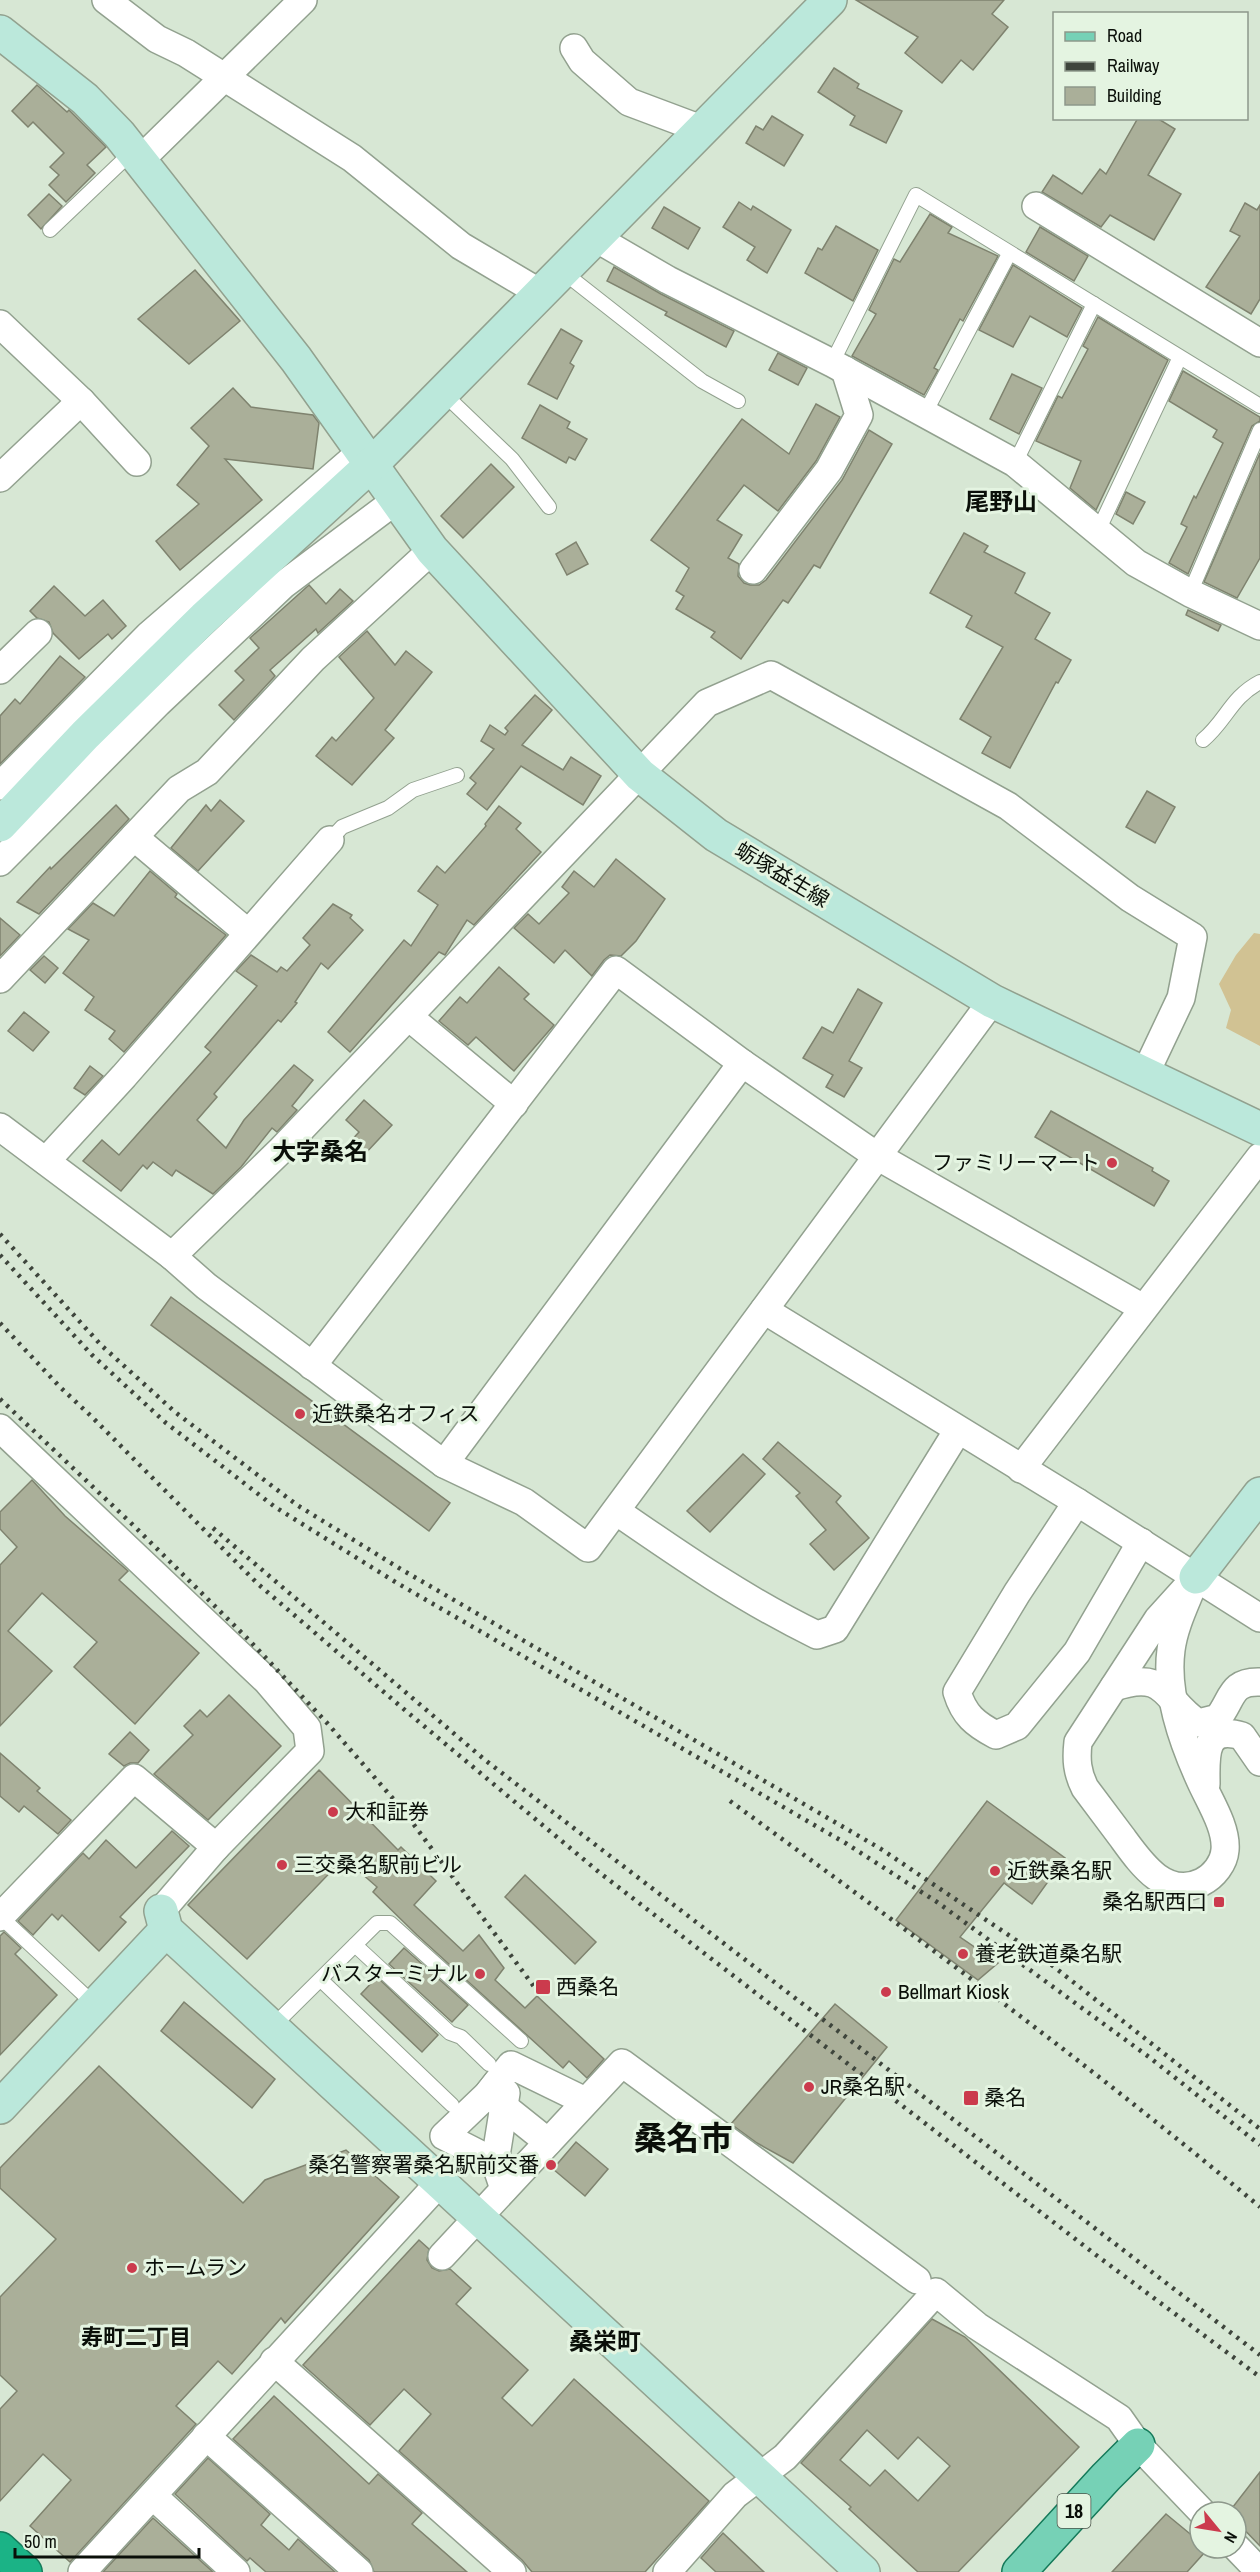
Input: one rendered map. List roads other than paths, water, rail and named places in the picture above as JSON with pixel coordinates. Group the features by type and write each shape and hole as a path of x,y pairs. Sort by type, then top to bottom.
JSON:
{"highway":[{"path":"0,2549 25,2572"}],"main road":[{"name":"18","path":"1019,2572 1138,2445"}],"street":[{"path":"106,0 157,39 186,53 352,158 461,246 552,283"},
{"path":"136,156 224,79 233,66 303,0"},
{"path":"0,786 149,635 365,459 442,392 830,0"},
{"name":"蛎塚益生線","path":"0,32 85,99 136,156 296,358 365,459 432,550 640,775 716,835 992,1001 1260,1129"},
{"path":"574,48 582,61 629,102 700,129"},
{"path":"1036,206 1260,343"},
{"path":"594,237 668,280 839,366 1015,464 1136,563 1190,593 1260,626"},
{"path":"0,324 81,401 137,462"},
{"path":"753,570 830,470 859,415 839,366"},
{"path":"0,478 81,401"},
{"path":"0,825 85,735 365,459"},
{"path":"0,862 158,703 283,585 395,501"},
{"path":"0,979 179,789 207,772 343,630 432,550"},
{"path":"0,670 38,633"},
{"path":"172,1256 280,1151 707,703 771,675 1008,806 1131,898 1193,937 1181,998 1145,1074"},
{"path":"134,837 248,933"},
{"path":"46,1161 124,1076 330,840"},
{"path":"312,1366 616,970 742,1063 877,1156 1143,1308"},
{"path":"0,1127 172,1256 206,1286 444,1464 524,1502 588,1548 992,1001"},
{"path":"409,1017 514,1104"},
{"path":"444,1464 742,1063"},
{"path":"1021,1469 1260,1157"},
{"path":"764,1310 1077,1502 1260,1618"},
{"path":"616,1510 705,1572 769,1612 817,1635 835,1629 958,1430"},
{"path":"0,2107 95,2005 163,1920 216,1847 310,1751 307,1728 267,1681 2,1434"},
{"path":"1196,1577 1178,1622 1171,1650 1173,1698 1190,1756 1224,1834 1225,1851 1220,1867 1208,1879 1192,1887 1174,1886 1158,1878 1144,1867 1085,1788 1078,1774 1078,1742 1158,1619 1196,1577 1260,1494"},
{"path":"1077,1502 1017,1593 957,1692 962,1708 975,1724 996,1735 1017,1726 1077,1652 1141,1542"},
{"path":"1114,1687 1131,1681 1144,1681 1162,1688 1187,1716 1198,1723 1218,1718 1237,1687 1248,1682 1260,1682"},
{"path":"1207,1794 1207,1746 1213,1738 1225,1734 1242,1736 1260,1762"},
{"path":"0,1917 134,1778 216,1847"},
{"path":"163,1920 271,2028 441,2181 863,2572"},
{"path":"504,2189 495,2162 496,2101 507,2057 585,2101"},
{"path":"442,2256 622,2063 914,2283 952,2276"},
{"path":"496,2101 548,2142"},
{"path":"495,2162 444,2136 496,2101"},
{"path":"82,2572 441,2181"},
{"path":"667,2572 735,2495 784,2457 936,2292 977,2326 1119,2418 1138,2445 1191,2500"},
{"path":"274,2361 512,2572"},
{"path":"206,2436 359,2572"},
{"path":"153,2496 236,2572"},
{"path":"1248,2560 1260,2572"}],"lane":[{"path":"50,230 136,156"},
{"path":"839,366 916,195 1260,406"},
{"path":"925,413 1009,254"},
{"path":"552,283 702,381 738,401"},
{"path":"1015,464 1094,304"},
{"path":"1098,531 1179,358"},
{"path":"442,392 512,459 549,507"},
{"path":"1190,593 1260,430"},
{"path":"1203,740 1212,732 1234,701 1260,682"},
{"path":"330,840 342,827 388,808 413,790 457,775"},
{"path":"0,1917 95,2005"},
{"path":"271,2028 376,1923 390,1923 507,2057"},
{"path":"355,1945 450,2033 507,2057"},
{"path":"321,1980 452,2105"}],"railway":[{"path":"0,1234 101,1345 175,1412 297,1505 399,1568 881,1849 1044,1959 1260,2129"},
{"path":"0,1255 92,1355 166,1423 275,1507 397,1583 847,1844 937,1902 1149,2057 1260,2145"},
{"path":"0,1323 60,1387 258,1584 406,1711 600,1873 1100,2258 1260,2377"},
{"path":"0,1399 130,1522 249,1640 328,1724 403,1810 538,1992"},
{"path":"213,1528 485,1760 1260,2355"},
{"path":"730,1801 1065,2050 1260,2207"}],"place":[{"name":"ファミリーマート","path":"1112,1163"},
{"name":"近鉄桑名オフィス","path":"300,1414"},
{"name":"大和証券","path":"333,1812"},
{"name":"三交桑名駅前ビル","path":"282,1865"},
{"name":"近鉄桑名駅","path":"995,1871"},
{"name":"桑名駅西口","path":"1219,1902"},
{"name":"養老鉄道桑名駅","path":"963,1954"},
{"name":"バスターミナル","path":"480,1974"},
{"name":"西桑名","path":"543,1987"},
{"name":"Bellmart Kiosk","path":"886,1992"},
{"name":"JR桑名駅","path":"809,2087"},
{"name":"桑名","path":"971,2098"},
{"name":"桑名警察署桑名駅前交番","path":"551,2165"},
{"name":"ホームラン","path":"132,2268"}],"district":[{"name":"尾野山","path":"1001,502"},
{"name":"大字桑名","path":"320,1152"},
{"name":"桑名市","path":"683,2138"},
{"name":"寿町二丁目","path":"136,2337"},
{"name":"桑栄町","path":"605,2342"}]}
